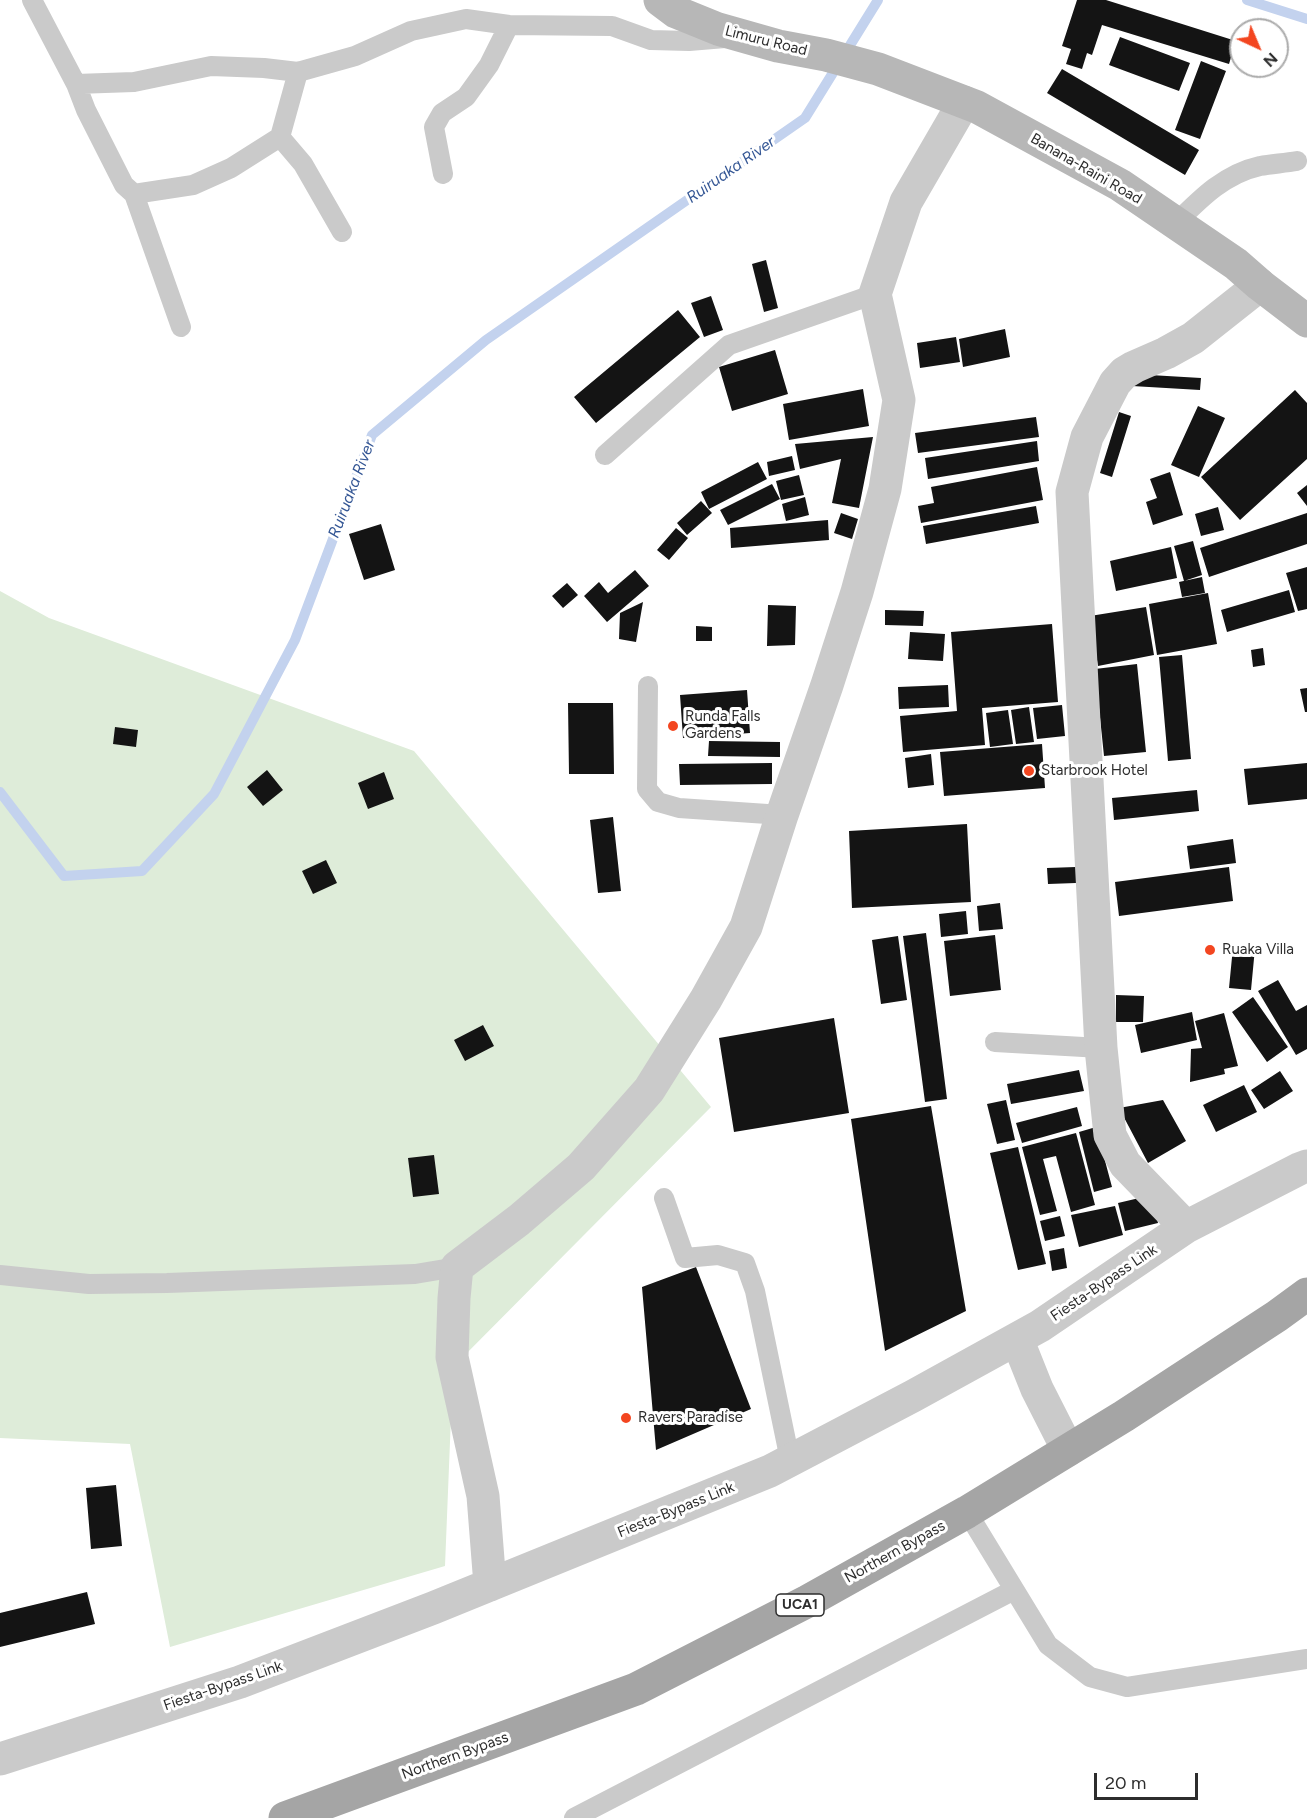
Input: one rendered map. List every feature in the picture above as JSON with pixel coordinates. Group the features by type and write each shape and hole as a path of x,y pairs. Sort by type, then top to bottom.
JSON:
{"main road":[{"name":"Limuru Road","path":"660,0 676,12 730,32 778,46 826,55 878,69"},
{"path":"699,0 730,32"},
{"name":"Banana-Raini Road","path":"878,69 977,107 1120,185 1236,264 1307,321"},
{"name":"Northern Bypass","path":"285,1818 636,1689 808,1601 968,1512 1134,1410 1307,1294"}],"street":[{"path":"490,1585 483,1496 452,1357 457,1267 519,1220 581,1167 649,1089 706,999 746,927 834,664 885,489 899,400 875,294 906,202 964,102"},
{"path":"1186,1227 1125,1164 1110,1135 1101,1048 1072,492 1087,437 1115,383 1124,373 1193,338 1260,285"},
{"name":"Fiesta-Bypass Link","path":"0,1759 240,1682 433,1608 770,1471 1040,1326 1186,1227 1307,1167"},
{"path":"1017,1339 1037,1389 1068,1450"}],"lane":[{"path":"32,0 76,84 86,110 124,185 134,194 181,327"},
{"path":"76,84 134,82 211,66 298,72 355,56 411,31 466,19 509,24 612,26 651,40 689,41 730,32"},
{"path":"443,174 434,128 442,113 466,97 489,65 509,24"},
{"path":"134,194 192,185 231,168 280,137 298,72"},
{"path":"280,137 303,164 342,232"},
{"path":"1176,224 1201,198 1226,178 1258,166 1298,161"},
{"path":"605,455 729,345 875,294"},
{"path":"648,686 647,789 658,802 679,808 782,815"},
{"path":"995,1042 1101,1048"},
{"path":"664,1198 685,1258 718,1255 745,1263 755,1291 790,1460"},
{"path":"0,1275 89,1284 167,1283 415,1274 457,1267"},
{"path":"968,1512 1048,1645 1090,1677 1127,1687 1307,1659"},
{"path":"574,1818 1014,1590"}],"green space":[{"path":"0,591 49,618 414,751 711,1107 453,1367 445,1566 170,1647 130,1444 0,1438"}],"building":[{"path":"1077,0 1106,0 1229,39 1229,64 1102,25 1092,55 1087,53 1082,69 1066,64 1071,49 1062,46"},
{"path":"1120,37 1190,63 1179,91 1109,65"},
{"path":"1201,61 1226,71 1200,139 1175,130"},
{"path":"1062,69 1199,150 1185,175 1047,93"},
{"path":"766,260 778,308 764,312 752,264"},
{"path":"711,296 723,330 704,337 691,303"},
{"path":"678,310 700,337 596,423 574,397"},
{"path":"1005,329 1010,357 963,367 959,339"},
{"path":"956,337 960,362 920,368 917,343"},
{"path":"775,350 788,394 732,411 719,367"},
{"path":"1133,374 1201,378 1200,390 1132,386"},
{"path":"863,389 869,426 789,440 783,404"},
{"path":"1295,390 1307,403 1307,459 1240,520 1201,477"},
{"path":"1198,406 1225,418 1199,477 1171,465"},
{"path":"1119,412 1131,416 1112,477 1100,473"},
{"path":"1036,417 1039,437 918,453 915,433"},
{"path":"873,437 859,508 832,503 841,459 800,469 795,444"},
{"path":"1037,441 1039,461 928,479 925,458"},
{"path":"792,456 795,470 769,476 767,462"},
{"path":"758,462 767,479 709,509 701,492"},
{"path":"1037,467 1043,500 921,523 918,506 934,503 931,487"},
{"path":"1170,472 1183,515 1153,525 1146,502 1157,498 1150,479"},
{"path":"799,475 804,495 781,500 776,481"},
{"path":"772,484 780,499 728,525 720,510"},
{"path":"1307,485 1307,506 1297,493"},
{"path":"805,497 809,515 786,521 782,504"},
{"path":"701,501 712,513 687,535 677,523"},
{"path":"1036,506 1039,523 926,544 923,526"},
{"path":"1218,507 1224,530 1201,536 1195,514"},
{"path":"841,513 858,519 852,539 834,533"},
{"path":"1307,513 1307,544 1209,577 1200,548"},
{"path":"828,520 829,540 731,548 730,528"},
{"path":"381,524 395,570 364,580 349,534"},
{"path":"676,528 688,538 669,560 657,550"},
{"path":"1193,541 1202,575 1184,581 1174,546"},
{"path":"1171,547 1177,578 1116,591 1110,561"},
{"path":"1307,567 1307,609 1298,611 1286,573"},
{"path":"635,570 649,586 607,622 584,596 599,582 608,593"},
{"path":"1202,577 1205,593 1182,597 1179,582"},
{"path":"567,583 578,595 563,608 552,596"},
{"path":"1289,590 1295,612 1227,632 1221,610"},
{"path":"1208,593 1217,644 1157,655 1149,604"},
{"path":"643,602 636,642 619,639 620,613"},
{"path":"768,605 796,606 795,645 767,646"},
{"path":"1146,607 1154,655 1098,666 1090,616"},
{"path":"885,610 924,611 923,626 885,625"},
{"path":"1052,624 1058,702 982,708 985,745 903,752 900,716 957,711 951,632"},
{"path":"696,626 712,627 712,641 696,641"},
{"path":"910,632 945,634 943,661 908,659"},
{"path":"1263,648 1265,665 1253,667 1251,650"},
{"path":"1182,655 1191,759 1168,761 1159,657"},
{"path":"1137,664 1146,752 1104,756 1095,669"},
{"path":"948,685 949,707 899,709 898,687"},
{"path":"1307,688 1307,712 1305,712 1300,689"},
{"path":"747,690 750,733 683,738 680,695"},
{"path":"568,703 613,703 614,774 569,774"},
{"path":"1062,705 1065,736 1037,739 1033,708"},
{"path":"1029,707 1034,742 1016,744 1011,710"},
{"path":"1008,710 1013,744 990,747 986,713"},
{"path":"115,727 138,730 136,747 113,744"},
{"path":"709,741 780,742 780,757 708,756"},
{"path":"1042,744 1045,788 944,796 940,752"},
{"path":"931,754 934,785 908,788 905,758"},
{"path":"772,763 772,784 680,785 679,764"},
{"path":"1307,763 1307,799 1248,805 1244,769"},
{"path":"267,770 283,790 263,806 247,787"},
{"path":"384,772 394,799 368,809 358,783"},
{"path":"1197,790 1199,811 1114,820 1112,798"},
{"path":"613,817 621,891 598,893 590,820"},
{"path":"967,824 971,902 852,908 849,831"},
{"path":"1233,839 1236,863 1190,869 1187,846"},
{"path":"326,860 337,883 313,894 302,871"},
{"path":"1076,867 1076,883 1048,884 1047,868"},
{"path":"1229,867 1233,901 1119,916 1115,882"},
{"path":"1000,903 1003,929 979,931 977,906"},
{"path":"966,911 968,934 941,937 939,914"},
{"path":"926,933 947,1099 925,1102 903,936"},
{"path":"995,935 1001,990 950,996 944,941"},
{"path":"898,936 907,1000 881,1004 872,940"},
{"path":"1233,947 1255,948 1251,990 1229,988"},
{"path":"1278,980 1296,1011 1307,1005 1307,1049 1296,1055 1258,991"},
{"path":"1116,995 1144,996 1143,1022 1116,1022"},
{"path":"1253,997 1288,1047 1267,1062 1232,1012"},
{"path":"1192,1012 1197,1040 1141,1053 1135,1025"},
{"path":"1224,1013 1238,1066 1224,1069 1225,1074 1190,1082 1191,1049 1202,1048 1195,1021"},
{"path":"834,1018 849,1113 734,1132 719,1038"},
{"path":"483,1025 494,1046 465,1061 454,1040"},
{"path":"1079,1070 1084,1091 1011,1104 1007,1084"},
{"path":"1280,1071 1293,1091 1264,1109 1251,1090"},
{"path":"1244,1085 1257,1112 1216,1132 1203,1105"},
{"path":"1006,1100 1015,1140 997,1144 987,1104"},
{"path":"1163,1100 1186,1141 1148,1163 1119,1108"},
{"path":"931,1106 966,1311 885,1351 851,1119"},
{"path":"1077,1107 1082,1126 1022,1143 1016,1123"},
{"path":"1096,1127 1112,1187 1094,1192 1079,1132"},
{"path":"1076,1133 1095,1205 1071,1212 1056,1156 1043,1159 1057,1211 1040,1215 1022,1147"},
{"path":"1018,1147 1046,1264 1018,1270 990,1153"},
{"path":"434,1155 439,1194 413,1197 408,1158"},
{"path":"1152,1195 1158,1223 1125,1231 1118,1203"},
{"path":"1115,1206 1123,1235 1079,1247 1071,1215"},
{"path":"1060,1216 1065,1236 1045,1241 1040,1221"},
{"path":"1064,1248 1067,1268 1052,1271 1049,1251"},
{"path":"696,1267 751,1409 656,1450 642,1287"},
{"path":"116,1485 122,1546 91,1549 86,1488"},
{"path":"87,1592 95,1624 0,1647 0,1613"}],"waterway":[{"name":"Ruiruaka River","path":"0,792 64,876 142,871 214,794 295,640 372,435 486,340 805,118 878,0"},
{"name":"Ruiruaka River","path":"1247,0 1307,19"}],"place":[{"name":"Runda Falls Gardens","path":"673,726"},
{"name":"Starbrook Hotel","path":"1029,771"},
{"name":"Ruaka Villa","path":"1210,950"},
{"name":"Ravers Paradise","path":"626,1418"}]}
